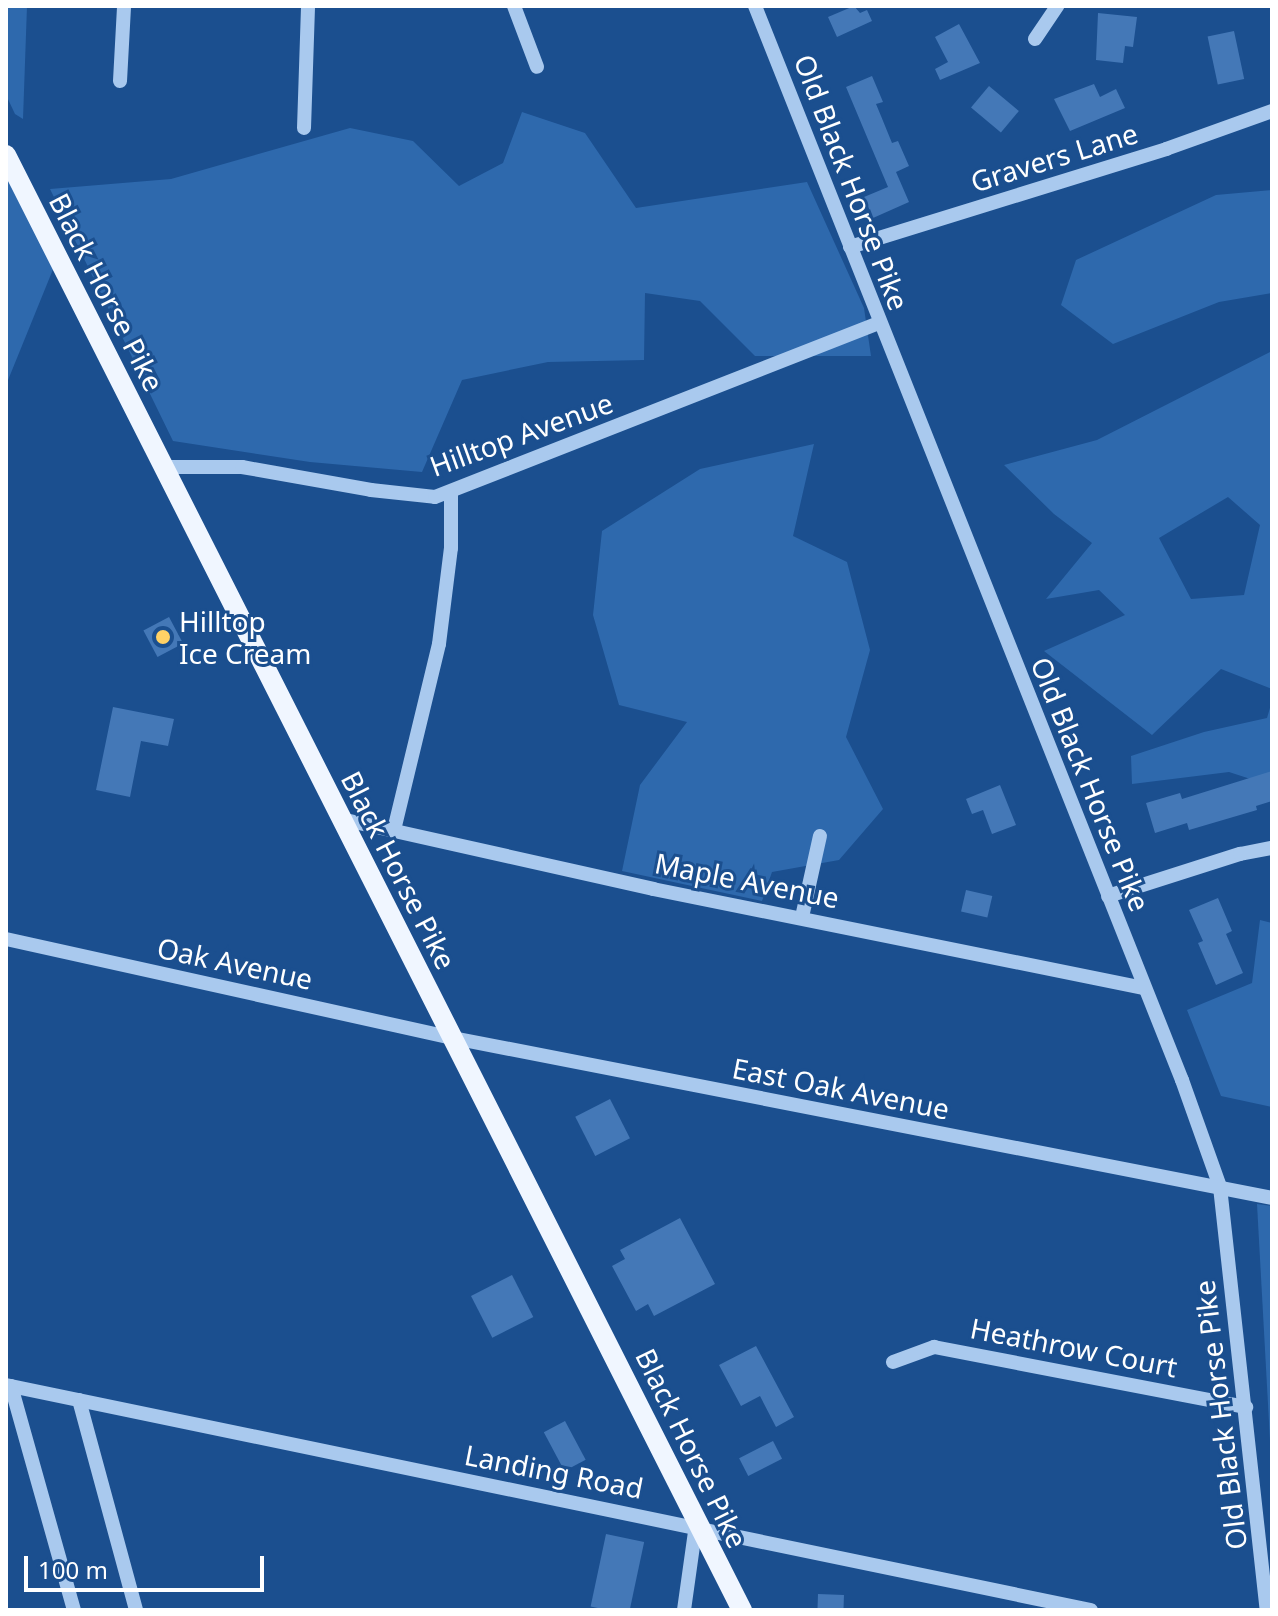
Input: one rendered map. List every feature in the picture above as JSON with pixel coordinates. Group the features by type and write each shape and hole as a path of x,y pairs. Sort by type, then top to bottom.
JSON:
{"main road":[{"name":"Black Horse Pike","path":"6,155 614,1354 696,1525 742,1610"}],"street":[{"path":"120,81 124,6"},
{"path":"304,128 308,6"},
{"path":"514,6 537,67"},
{"name":"Old Black Horse Pike","path":"755,6 1220,1187 1267,1610"},
{"path":"1035,39 1057,6"},
{"name":"Gravers Lane","path":"850,247 1166,149 1272,111"},
{"name":"Hilltop Avenue","path":"165,467 242,467 371,490 435,497 880,323"},
{"path":"394,830 439,644 451,548 451,493"},
{"name":"Maple Avenue","path":"341,819 653,889 1144,988"},
{"path":"802,917 820,836"},
{"path":"1108,896 1240,854 1272,848"},
{"name":"Oak Avenue","path":"6,939 453,1038"},
{"name":"East Oak Avenue","path":"453,1038 1272,1198"},
{"name":"Heathrow Court","path":"893,1362 934,1347 1246,1407"},
{"path":"8,1386 74,1610"},
{"name":"Landing Road","path":"8,1386 696,1525 1091,1610"},
{"path":"79,1400 136,1610"},
{"path":"684,1610 696,1525"}],"shaded area":[{"path":"6,6 27,6 23,119 15,114 6,95"},
{"path":"522,112 585,133 636,208 807,182 864,308 871,356 755,356 700,301 645,293 644,360 548,362 462,380 422,472 310,462 173,441 50,189 171,179 350,128 413,141 459,186 503,163"},
{"path":"6,155 58,257 6,385"},
{"path":"1272,190 1272,293 1219,302 1113,344 1061,305 1076,260 1216,195"},
{"path":"1272,351 1272,689 1221,669 1152,735 1044,651 1125,615 1099,590 1046,599 1092,543 1054,514 1004,465 1097,440","holes":["1228,497 1260,525 1244,595 1191,599 1159,538"]},
{"path":"814,444 793,536 847,562 870,650 846,737 883,809 839,860 772,872 762,901 622,871 640,785 687,722 619,705 593,615 602,531 700,469"},
{"path":"1272,701 1272,786 1229,772 1132,784 1131,756 1204,732 1267,718"},
{"path":"1260,920 1272,923 1272,1107 1221,1096 1187,1010 1252,983"},
{"path":"1257,1204 1272,1206 1272,1477"}],"building":[{"path":"854,6 860,13 867,10 872,21 837,37 828,17"},
{"path":"1098,13 1137,17 1133,47 1125,46 1123,63 1096,60"},
{"path":"959,24 980,63 940,80 935,69 948,62 935,37"},
{"path":"1234,31 1244,79 1218,85 1208,37"},
{"path":"872,76 883,102 876,104 892,143 898,141 909,166 896,172 909,202 873,218 864,197 888,187 846,87"},
{"path":"1094,84 1100,97 1116,89 1125,108 1070,131 1054,99"},
{"path":"989,86 1019,111 1001,133 971,107"},
{"name":"Hilltop Ice Cream","path":"169,617 183,643 157,657 143,631"},
{"path":"113,707 174,719 168,746 141,741 130,797 96,790"},
{"path":"1272,771 1272,801 1256,806 1257,810 1189,830 1187,823 1155,833 1146,803 1180,793 1182,799"},
{"path":"1000,785 1016,825 992,834 983,810 972,814 966,799"},
{"path":"966,890 992,896 987,918 961,911"},
{"path":"1218,898 1232,931 1226,934 1243,973 1216,985 1198,943 1203,941 1189,910"},
{"path":"610,1099 630,1138 595,1156 575,1117"},
{"path":"680,1218 715,1284 654,1316 648,1304 636,1311 612,1266 625,1259 620,1250"},
{"path":"512,1275 533,1317 492,1338 471,1296"},
{"path":"756,1346 794,1417 776,1427 760,1396 741,1406 719,1365"},
{"path":"565,1421 586,1460 564,1471 544,1432"},
{"path":"773,1441 782,1459 748,1476 739,1458"},
{"path":"606,1534 644,1542 630,1610 591,1606"},
{"path":"818,1594 844,1595 843,1610 817,1610"}],"place":[{"name":"Hilltop Ice Cream","path":"163,637"}]}
